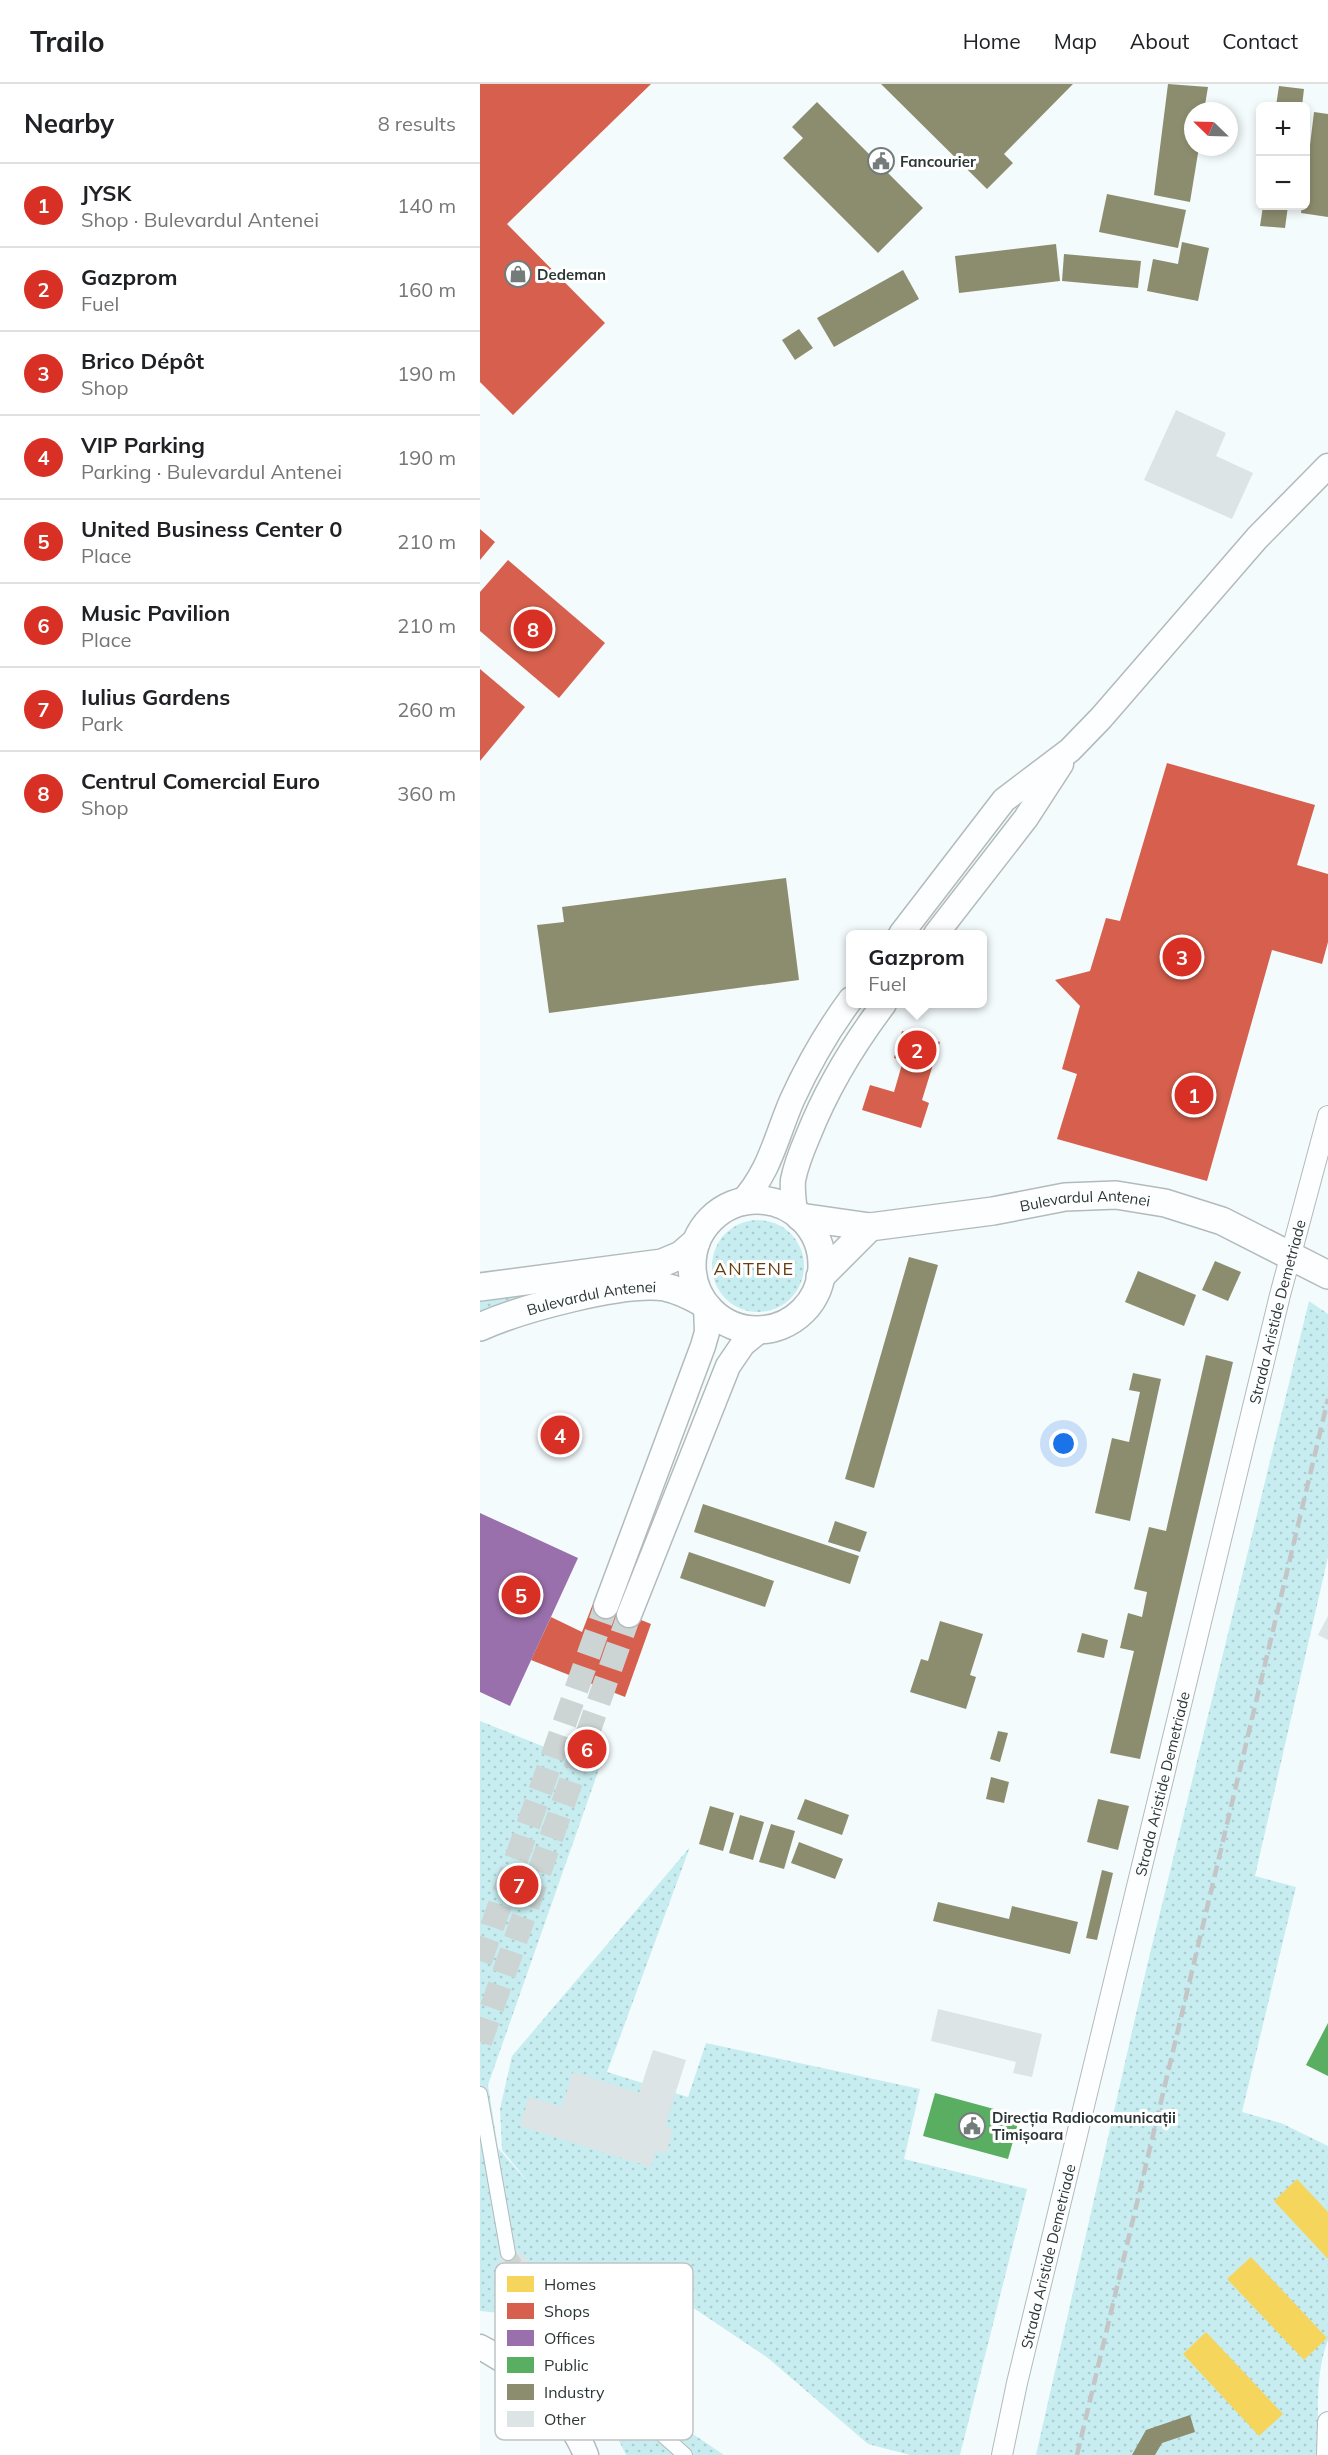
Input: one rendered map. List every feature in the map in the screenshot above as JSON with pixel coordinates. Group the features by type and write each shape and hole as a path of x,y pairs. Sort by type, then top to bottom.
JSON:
{"main road":[{"name":"Bulevardul Antenei","path":"797,1215 870,1227 993,1211 1065,1197 1116,1195 1141,1197 1222,1221 1328,1275"},
{"path":"763,1201 785,1207 797,1215 810,1229 818,1244 821,1260 820,1277 813,1298 799,1315 780,1326 759,1330 743,1329 729,1324 704,1304 692,1273 693,1257 696,1242 714,1217 727,1208 741,1203 763,1201"},
{"path":"820,1277 870,1227"},
{"name":"Bulevardul Antenei","path":"480,1287 663,1263 681,1255 696,1242"},
{"name":"Bulevardul Antenei","path":"480,1327 547,1305 587,1295 637,1287 681,1291 704,1304"}],"street":[{"path":"904,930 1004,800 1070,750 1101,718 1257,538 1328,466"},
{"path":"939,930 1026,818 1070,750"},
{"path":"741,1203 763,1175 793,1098 807,1070 846,1007"},
{"path":"797,1215 793,1182 818,1112 861,1033 881,1008"},
{"name":"Strada Aristide Demetriade","path":"1002,2455 1022,2361 1290,1255 1328,1116"},
{"path":"606,1606 704,1346 706,1332 704,1304"},
{"path":"629,1615 728,1366 742,1344 759,1330"},
{"path":"480,2094 508,2253"},
{"path":"480,2347 495,2356"},
{"path":"1327,2455 1328,2422"},
{"path":"579,2440 586,2455"},
{"path":"668,2440 685,2455"}],"shaded area":[{"path":"758,1220 775,1224 790,1234 800,1249 804,1266 800,1283 790,1298 775,1308 758,1312 741,1308 726,1298 716,1283 712,1266 716,1249 726,1234 741,1224"},
{"path":"526,1292 517,1302 480,1317 480,1299"},
{"path":"1309,1301 1328,1314 1328,1557 1255,1876 1296,1887 1242,2112 1281,2123 1328,2146 1328,2340 1319,2382 1318,2455 1036,2455 1146,1970"},
{"path":"480,1721 599,1769 488,2085 498,2148 533,2188 502,2150 500,2109 512,2056 690,1847 607,2072 688,2097 706,2043 920,2089 904,2159 1027,2189 960,2455 910,2455 868,2444 768,2358 693,2308 693,2263 495,2263 495,2313 480,2311"},
{"path":"693,2434 724,2455 626,2455 619,2440 693,2440"}],"building: Homes":[{"path":"1297,2179 1328,2212 1328,2259 1274,2201"},
{"path":"1251,2257 1327,2338 1304,2360 1227,2279"},
{"path":"1206,2332 1283,2414 1259,2436 1183,2354"}],"building: Shops":[{"name":"Dedeman","path":"480,84 651,84 507,224 605,323 513,415 480,382"},
{"path":"480,529 495,542 480,560"},
{"path":"508,560 605,643 559,698 480,631 480,592"},
{"path":"480,669 525,707 480,761"},
{"path":"1167,763 1315,805 1297,865 1328,874 1328,942 1322,964 1272,950 1207,1181 1057,1139 1077,1074 1062,1069 1080,1006 1055,980 1090,971 1106,918 1120,921"},
{"path":"902,1031 940,1042 922,1100 929,1103 921,1128 862,1110 870,1085 894,1092 903,1061 894,1058"},
{"path":"594,1601 651,1624 625,1697 531,1660 551,1617 582,1632"},
{"path":"587,1737 596,1741 600,1750 596,1759 587,1763 578,1759 574,1750 578,1741"}],"building: Offices":[{"path":"480,1513 578,1558 510,1706 480,1692"}],"building: Public":[{"path":"1328,2023 1328,2076 1306,2065"},
{"name":"Direcția Radiocomunicații Timișoara","path":"935,2093 1020,2116 1008,2159 923,2136"}],"building: Industry":[{"path":"881,84 1073,84 1004,154 1013,163 987,189"},
{"path":"1168,84 1208,87 1206,102 1184,102 1184,156 1198,156 1190,202 1154,195"},
{"path":"1279,86 1304,89 1302,102 1277,102"},
{"path":"817,102 923,208 878,253 783,158 803,138 792,127"},
{"path":"1314,112 1328,114 1328,217 1301,213 1301,210 1310,210 1310,145"},
{"path":"1107,194 1186,210 1178,248 1099,232"},
{"path":"1262,210 1287,210 1285,228 1260,226"},
{"path":"1182,242 1209,248 1198,301 1147,291 1153,259 1178,264"},
{"path":"1056,244 1060,281 959,293 955,256"},
{"path":"1064,254 1141,261 1138,288 1062,281"},
{"path":"903,270 919,299 834,347 817,318"},
{"path":"799,329 813,348 795,360 782,340"},
{"path":"786,878 799,980 549,1013 537,925 564,922 562,907"},
{"path":"909,1257 938,1265 874,1488 845,1479"},
{"path":"1215,1261 1241,1272 1228,1301 1202,1290"},
{"path":"1138,1271 1196,1295 1184,1326 1125,1302"},
{"path":"1206,1355 1233,1362 1140,1759 1110,1753 1134,1651 1120,1648 1128,1613 1142,1617 1147,1592 1134,1589 1149,1527 1166,1531"},
{"path":"1133,1373 1161,1379 1130,1521 1095,1513 1112,1438 1129,1442 1140,1392 1129,1390"},
{"path":"703,1504 859,1556 850,1584 694,1532"},
{"path":"835,1521 867,1532 860,1552 828,1542"},
{"path":"689,1552 774,1581 765,1607 680,1578"},
{"path":"940,1621 983,1634 970,1675 976,1677 966,1709 910,1692 921,1659 928,1661"},
{"path":"1082,1633 1108,1640 1104,1658 1077,1652"},
{"path":"998,1731 1008,1733 1000,1762 990,1759"},
{"path":"991,1777 1009,1782 1004,1803 986,1799"},
{"path":"805,1799 849,1815 842,1835 797,1819"},
{"path":"1098,1799 1129,1806 1118,1850 1087,1842"},
{"path":"710,1806 734,1813 723,1851 699,1844"},
{"path":"740,1815 764,1822 753,1860 729,1853"},
{"path":"771,1824 795,1831 784,1869 759,1862"},
{"path":"799,1842 843,1859 835,1879 791,1863"},
{"path":"1102,1870 1113,1873 1097,1940 1086,1938"},
{"path":"938,1902 1009,1919 1012,1906 1078,1922 1070,1954 933,1921"},
{"path":"1190,2415 1195,2432 1162,2443 1155,2455 1132,2455 1146,2430"}],"building: Other":[{"path":"1176,410 1226,433 1216,456 1253,473 1232,519 1144,480"},
{"path":"1328,1616 1328,1640 1318,1635"},
{"path":"938,2009 1042,2034 1032,2077 1013,2073 1016,2062 931,2041"},
{"path":"653,2050 686,2060 665,2126 673,2129 666,2154 656,2151 651,2167 520,2126 529,2097 562,2107 573,2072 639,2093"},
{"path":"514,2252 525,2256 528,2263 500,2263 503,2256"}],"tunnel":[{"path":"480,1961 606,1606"},
{"path":"480,2042 629,1615"},
{"path":"508,2253 515,2263"}],"railway":[{"path":"1077,2455 1328,1399"}],"place":[{"name":"Fancourier","path":"881,161"},
{"name":"Dedeman","path":"518,274"},
{"name":"Centrul Comercial Euro","path":"533,629"},
{"name":"Brico Dépôt","path":"1182,957"},
{"name":"Gazprom","path":"917,1050"},
{"name":"JYSK","path":"1194,1095"},
{"name":"VIP Parking","path":"560,1435"},
{"name":"United Business Center 0","path":"521,1595"},
{"name":"Music Pavilion","path":"587,1749"},
{"name":"Iulius Gardens","path":"519,1885"},
{"name":"Direcția Radiocomunicații Timișoara","path":"972,2126"}],"district":[{"name":"ANTENE","path":"754,1268"}]}
